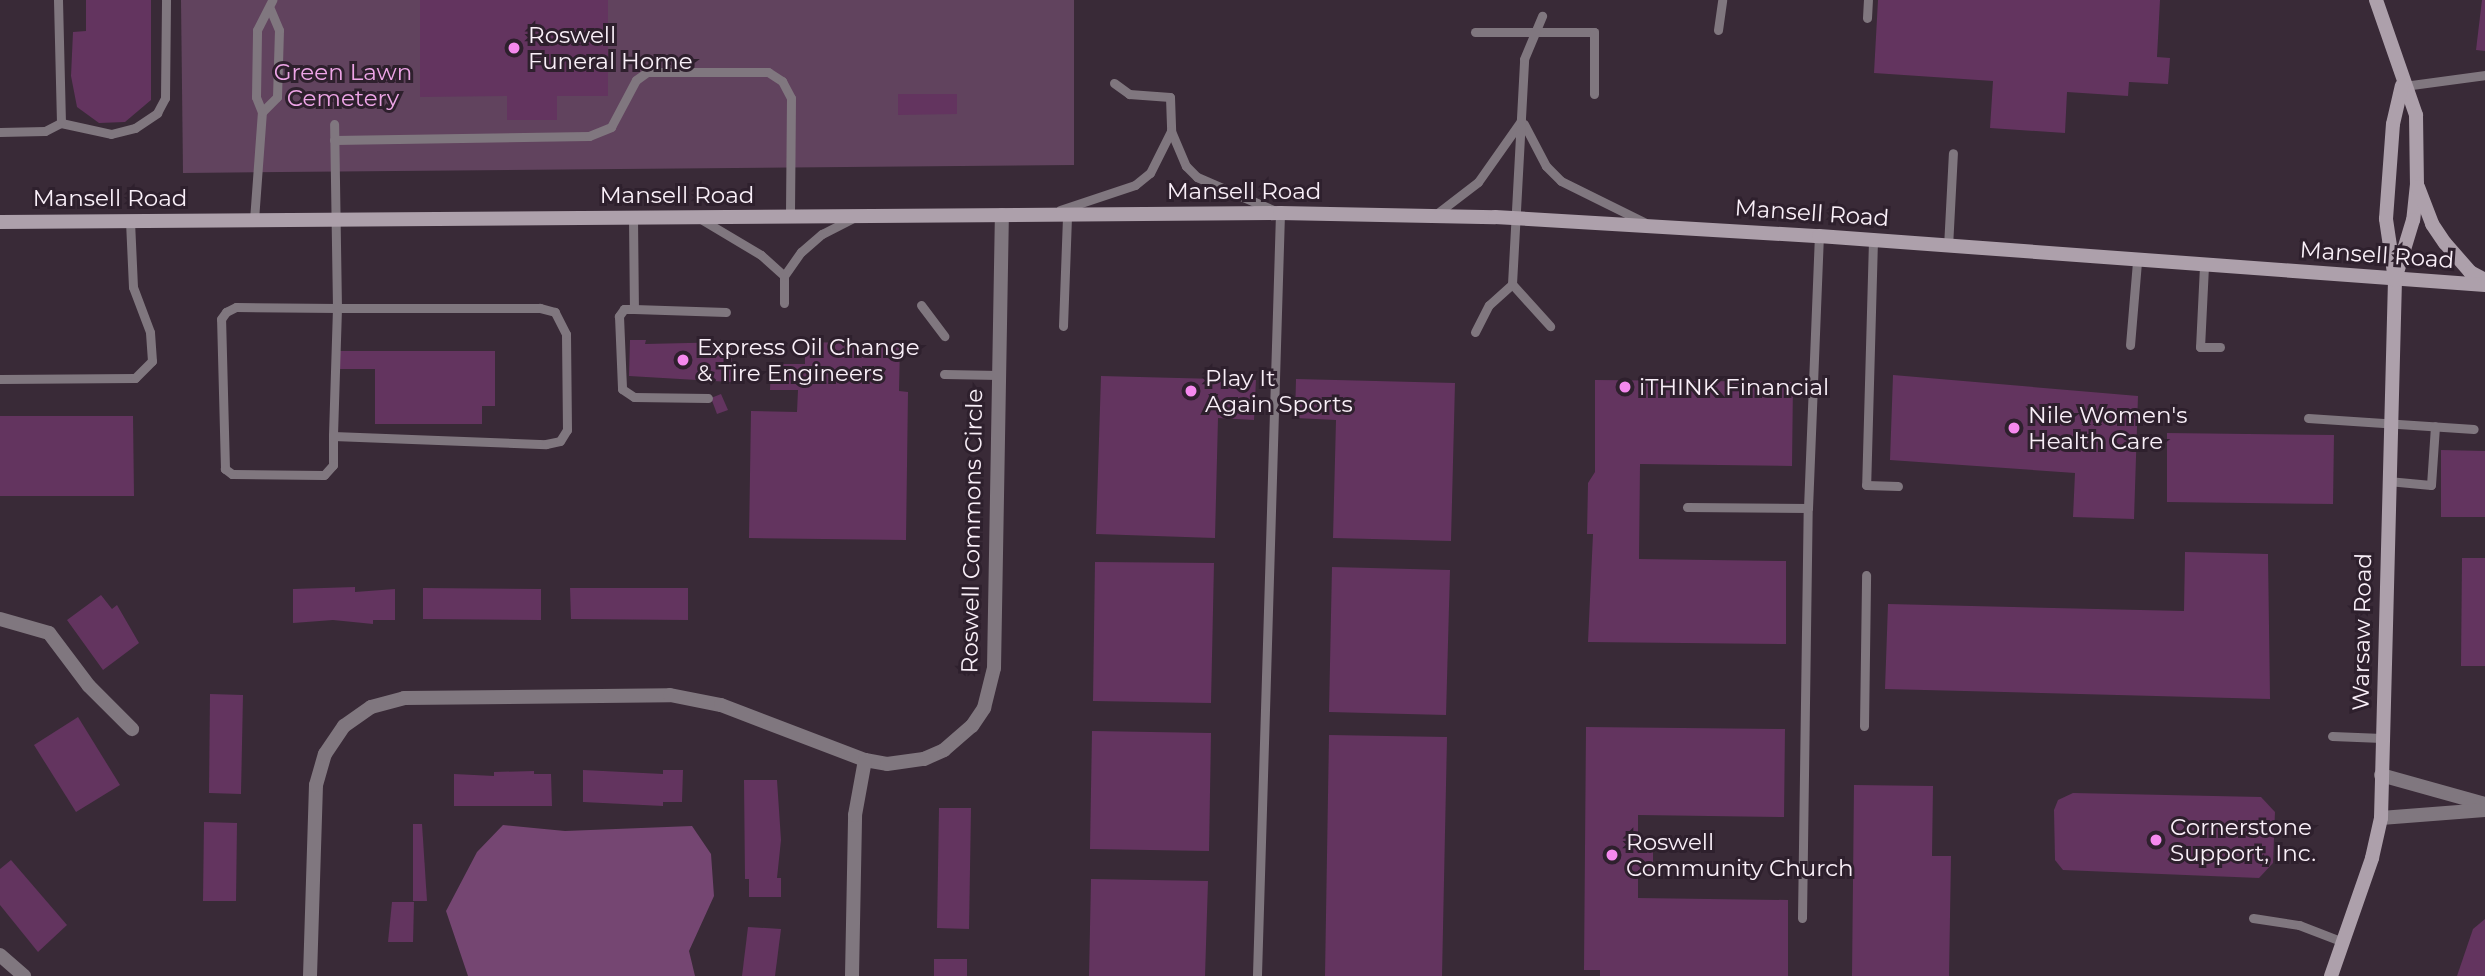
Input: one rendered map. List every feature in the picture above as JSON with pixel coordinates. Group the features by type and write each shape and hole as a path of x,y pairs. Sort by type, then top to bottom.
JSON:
{"main road":[{"path":"2376,0 2402,86 2416,115 2417,184 2413,220 2395,280"},
{"path":"2395,280 2386,219 2393,124 2402,86"},
{"path":"2417,184 2432,224 2470,272 2485,282"},
{"name":"Mansell Road","path":"0,222 1280,213 1518,218 1819,236 2395,280 2485,282"},
{"name":"Warsaw Road","path":"2331,976 2372,858 2381,818 2395,280"}],"street":[{"name":"Roswell Commons Circle","path":"310,976 316,785 325,754 344,726 371,707 404,698 670,695 721,705 865,760 906,763 944,750 972,726 991,688 1002,215"},
{"path":"0,620 48,633 89,686 132,729"},
{"path":"852,976 855,815 865,760"},
{"path":"2381,775 2485,804"},
{"path":"2381,818 2485,810"},
{"path":"0,955 24,976"}],"lane":[{"path":"58,0 61,122"},
{"path":"0,132 45,131 61,122 111,134 135,128 157,113 165,98 166,0"},
{"path":"1718,30 1722,0"},
{"path":"1867,18 1868,0"},
{"path":"254,220 262,113 256,97 257,30 271,5"},
{"path":"262,113 277,97 279,30 271,5"},
{"path":"1475,332 1489,306 1512,284 1518,218 1524,59 1542,16"},
{"path":"1475,32 1594,33 1594,94"},
{"path":"334,141 589,136 611,127 636,80 647,72 768,72 782,80 791,99 790,217"},
{"path":"2402,86 2485,75"},
{"path":"1114,83 1129,94 1170,97 1171,131 1186,166 1197,177 1280,213 1257,976"},
{"path":"1434,216 1478,182 1522,120"},
{"path":"1522,120 1546,166 1561,181 1650,225"},
{"path":"333,436 546,444 560,441 567,430 566,334 555,312 540,308 337,308 236,307 221,319 225,469 232,474 324,475 333,466 333,436 337,308 333,220 334,124"},
{"path":"1045,215 1135,185 1150,173 1171,131"},
{"path":"1948,247 1953,153"},
{"path":"1063,326 1067,215"},
{"path":"784,303 787,273 822,234 858,216"},
{"path":"633,218 634,309"},
{"path":"699,218 787,273"},
{"path":"0,379 135,378 152,361 150,332 133,287 130,221"},
{"path":"1802,918 1808,508 1819,236"},
{"path":"1873,240 1866,485 1898,486"},
{"path":"2130,345 2137,261"},
{"path":"2204,266 2200,347 2220,347"},
{"path":"1512,284 1550,326"},
{"path":"921,305 944,336"},
{"path":"708,398 625,394 619,316 624,309 726,312"},
{"path":"944,374 999,375"},
{"path":"2308,418 2474,429"},
{"path":"2388,481 2431,485 2435,426"},
{"path":"1687,507 1808,508"},
{"path":"1864,726 1866,575"},
{"path":"2332,736 2382,738"},
{"path":"2253,918 2299,925 2343,942"}],"green space":[{"name":"Green Lawn Cemetery","path":"181,0 1074,0 1074,165 183,173"}],"shaded area":[{"path":"503,825 565,831 692,826 711,854 714,896 689,951 695,976 468,976 446,911 477,852"}],"building":[{"path":"86,0 151,0 151,100 125,122 99,123 77,107 71,76 73,32 86,31"},
{"name":"Roswell Funeral Home","path":"420,0 608,0 608,96 557,96 557,120 507,120 507,96 420,97"},
{"path":"1878,0 2160,0 2157,57 2170,58 2168,84 2129,82 2128,96 2067,92 2065,133 1990,128 1993,81 1874,73"},
{"path":"2482,0 2485,0 2485,51 2476,50"},
{"path":"898,94 957,94 957,114 898,115"},
{"path":"630,340 646,340 645,344 732,342 731,382 629,376"},
{"path":"805,342 900,344 899,391 908,392 906,540 749,538 751,411 797,412 798,390 770,390 771,364 805,364"},
{"path":"338,351 495,351 495,406 482,406 482,424 375,424 375,369 338,369"},
{"name":"Nile Women's Health Care","path":"1893,375 2138,396 2134,519 2073,517 2075,473 1890,460"},
{"path":"1101,376 1256,380 1254,420 1218,418 1215,538 1096,534"},
{"path":"1296,379 1455,383 1451,541 1333,538 1336,420 1295,418"},
{"path":"1595,380 1793,382 1792,466 1640,464 1639,559 1786,561 1786,644 1588,642 1593,534 1587,534 1588,483 1595,472"},
{"path":"721,394 728,410 717,414 711,398"},
{"path":"0,416 133,416 134,496 0,496"},
{"path":"2167,433 2334,435 2333,504 2167,502"},
{"path":"2441,450 2485,451 2485,517 2441,517"},
{"path":"2185,552 2268,554 2270,699 1885,689 1888,604 2184,611"},
{"path":"2462,558 2485,558 2485,666 2461,666"},
{"path":"1095,562 1214,563 1211,703 1093,701"},
{"path":"1332,567 1450,570 1446,715 1329,712"},
{"path":"355,587 355,592 395,589 395,620 373,620 373,624 333,620 293,623 293,589"},
{"path":"423,588 541,589 541,620 423,619"},
{"path":"570,588 688,588 688,620 571,619"},
{"path":"101,595 112,609 117,605 139,643 103,670 67,620"},
{"path":"210,694 243,695 241,794 209,793"},
{"path":"78,717 120,785 76,812 34,745"},
{"path":"1586,727 1785,729 1784,817 1638,815 1638,851 1653,851 1653,871 1638,870 1638,898 1788,900 1788,976 1600,976 1600,970 1584,970"},
{"path":"1092,731 1211,733 1209,851 1090,849"},
{"path":"1329,735 1447,737 1442,976 1325,976"},
{"path":"583,770 663,774 663,770 683,770 682,802 663,802 663,806 583,802"},
{"path":"534,771 534,774 551,774 552,806 454,806 454,774 494,776 494,772"},
{"path":"744,780 777,780 781,840 777,878 781,878 781,897 749,897 749,879 745,879"},
{"path":"1854,785 1933,786 1932,856 1951,856 1949,976 1852,976"},
{"path":"2073,793 2261,797 2275,812 2273,863 2259,878 2063,870 2055,860 2054,810 2058,800"},
{"path":"939,808 971,808 969,929 937,928"},
{"path":"204,822 237,823 236,901 203,901"},
{"path":"413,824 422,824 427,901 413,901"},
{"path":"11,860 67,925 38,952 0,905 0,869"},
{"path":"1091,879 1208,881 1205,976 1089,976"},
{"path":"392,902 414,902 413,942 388,942"},
{"path":"2485,919 2485,976 2457,976 2473,929"},
{"path":"748,927 781,929 775,976 742,976"},
{"path":"934,959 967,959 967,976 934,976"}],"place":[{"name":"Roswell Funeral Home","path":"514,48"},
{"name":"Express Oil Change & Tire Engineers","path":"683,360"},
{"name":"iTHINK Financial","path":"1625,387"},
{"name":"Play It Again Sports","path":"1191,391"},
{"name":"Nile Women's Health Care","path":"2014,428"},
{"name":"Cornerstone Support, Inc.","path":"2156,840"},
{"name":"Roswell Community Church","path":"1612,855"}]}
